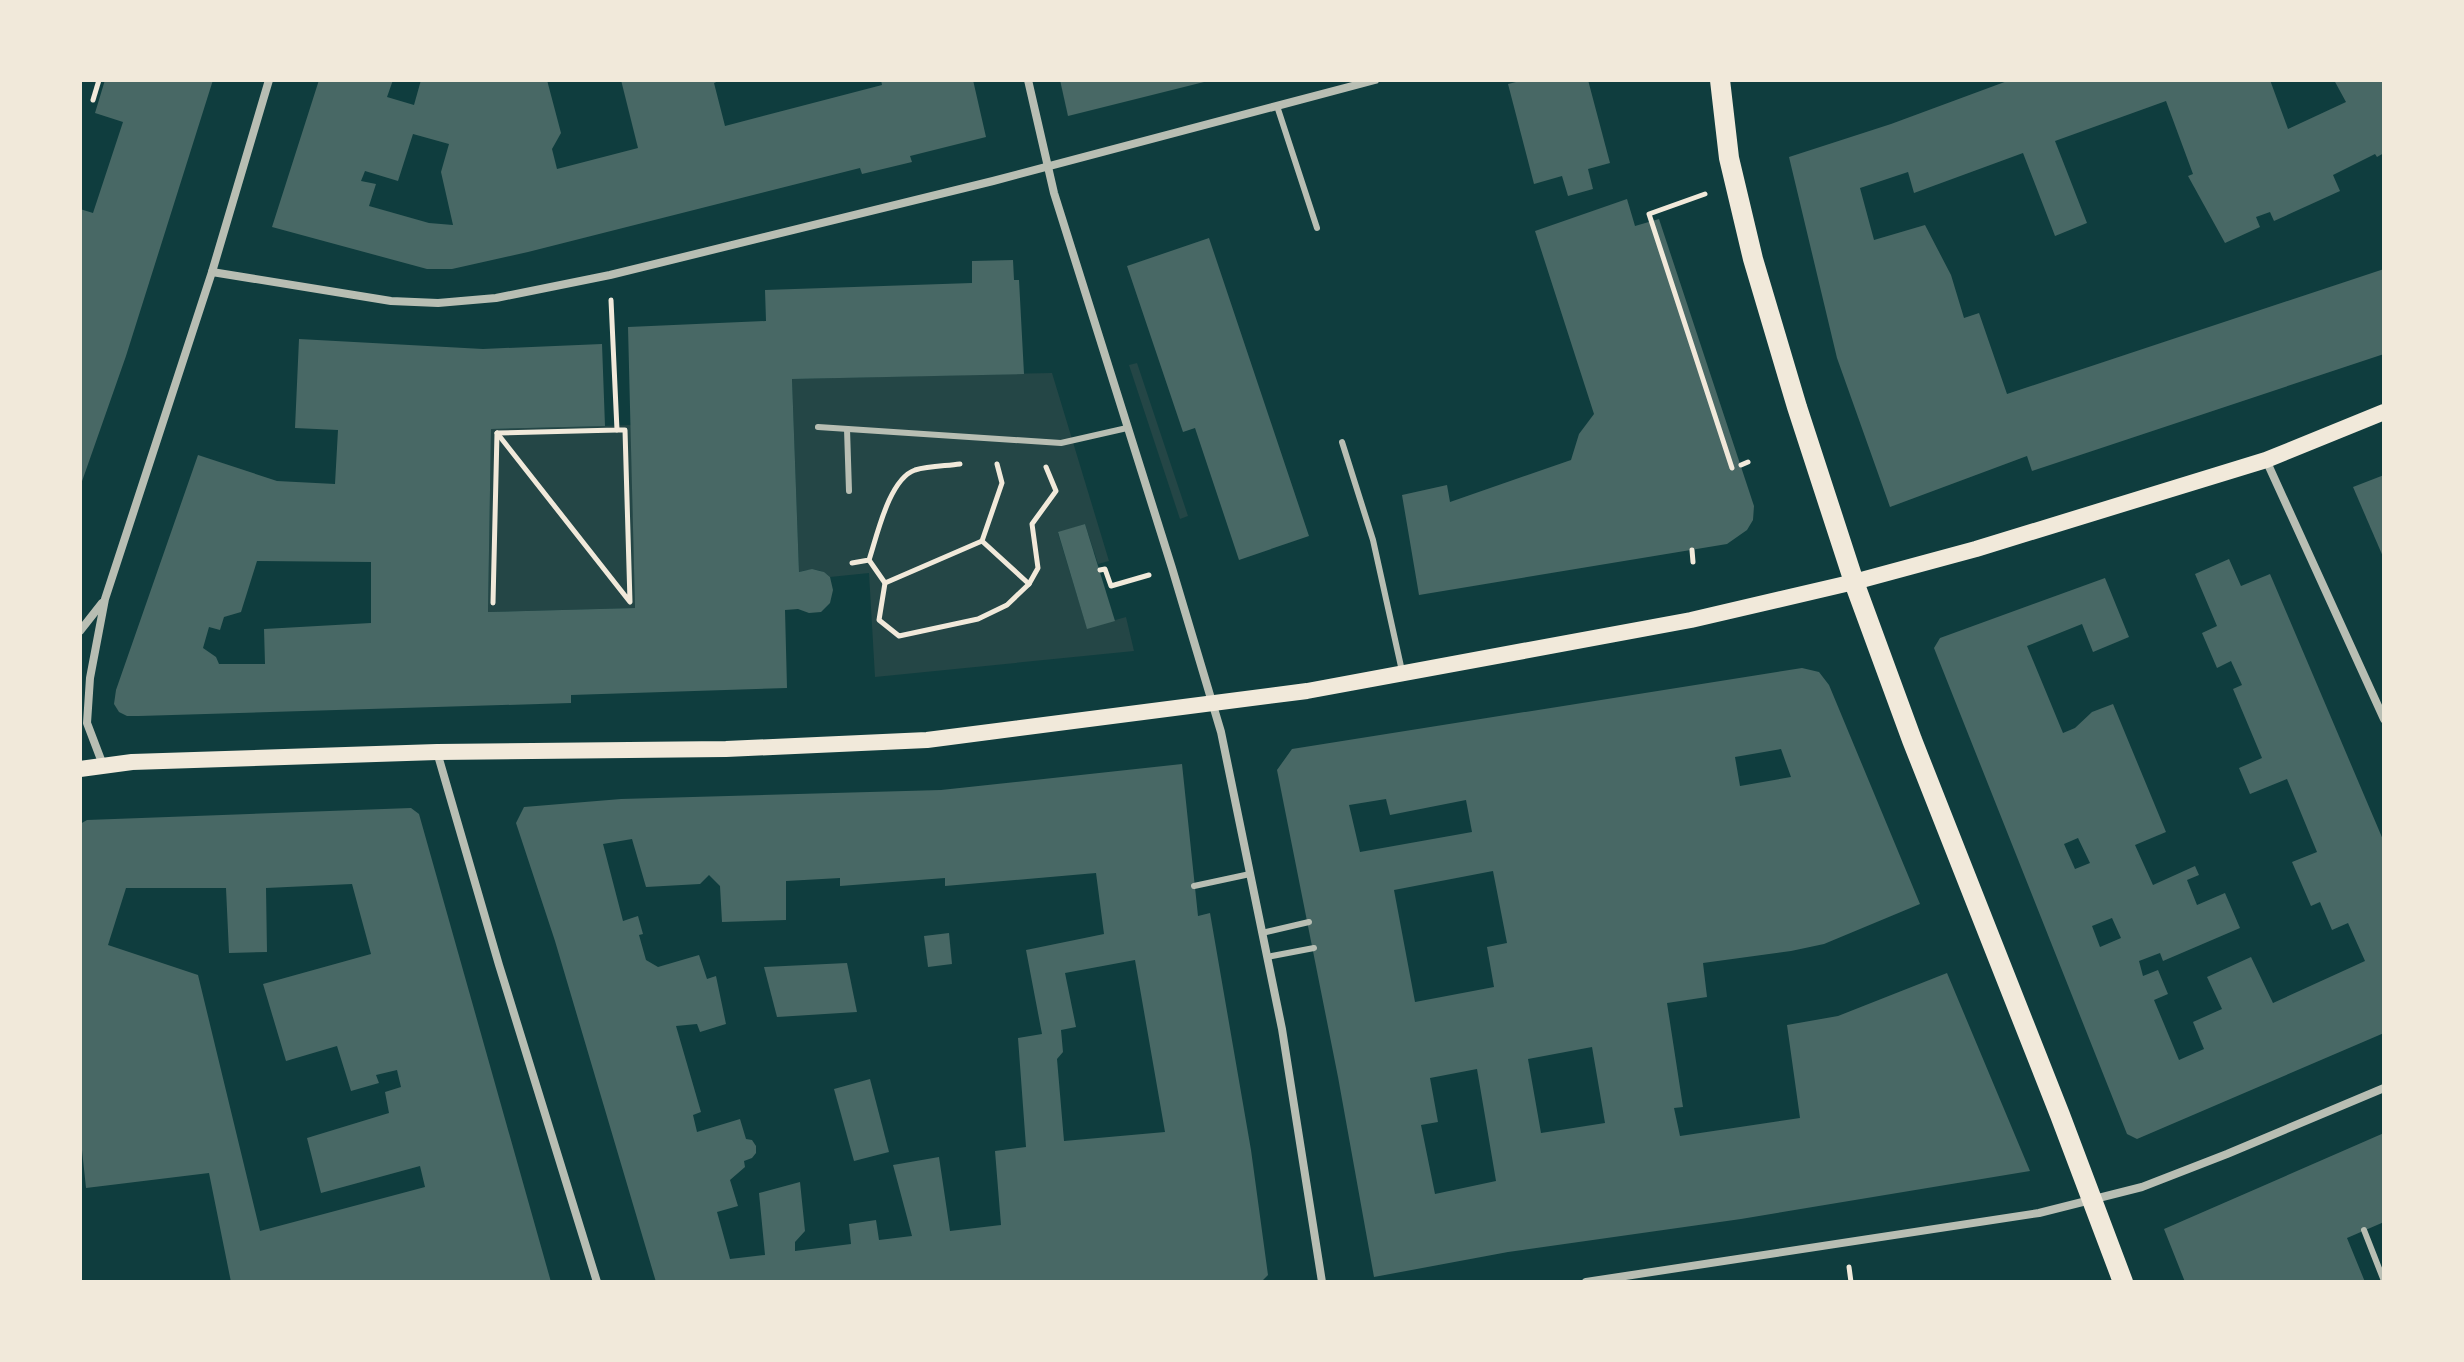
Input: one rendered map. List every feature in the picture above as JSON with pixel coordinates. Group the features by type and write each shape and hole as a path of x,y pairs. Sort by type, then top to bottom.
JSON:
{"main road":[{"path":"1720,80 1734,183 1784,364 1854,582 1912,740 2123,1282"},
{"path":"80,769 132,762 437,752 726,749 927,740 1213,704 1403,674 1691,620 1854,582 1976,549 2266,460 2384,412"}],"street":[{"path":"103,766 87,723 90,678 105,599 212,272 269,80"},
{"path":"1028,80 1047,167 1221,732 1282,1029 1322,1282"},
{"path":"212,272 391,301 438,303 496,298 610,275 1047,167 1375,80"},
{"path":"2266,460 2384,719"},
{"path":"80,631 105,599"},
{"path":"437,752 597,1282"},
{"path":"1586,1282 2039,1213 2154,1183 2384,1088"}],"lane":[{"path":"1277,106 1317,228"},
{"path":"818,427 1051,441 1074,441 1127,428"},
{"path":"847,429 849,491"},
{"path":"1342,442 1373,540 1403,674"},
{"path":"1194,886 1250,874"},
{"path":"1262,933 1309,922"},
{"path":"1267,957 1314,948"},
{"path":"2364,1230 2384,1281"}],"path":[{"path":"93,100 99,80"},
{"path":"1732,468 1649,214 1734,183"},
{"path":"610,275 617,430"},
{"path":"625,430 630,602 497,433 625,430"},
{"path":"493,603 497,433"},
{"path":"869,560 885,583 879,620 899,636 978,619 1007,605 1029,584 1038,568 1032,524 1056,491 1039,448 1051,441"},
{"path":"885,583 982,541 1002,483 996,459"},
{"path":"1741,465 1748,462"},
{"path":"869,560 893,491 903,477 915,470 969,463"},
{"path":"982,541 1029,584"},
{"path":"1692,550 1693,562"},
{"path":"852,563 869,560"},
{"path":"1100,570 1105,569 1111,586 1116,584"},
{"path":"1849,1269 1851,1282"}],"shaded area":[{"path":"1137,363 1188,516 1180,519 1129,365"},
{"path":"1052,373 1109,561 1098,564 1085,524 1058,533 1087,628 1126,617 1134,651 875,677 869,573 830,577 815,570 799,572 792,379"},
{"path":"631,425 635,608 488,612 491,429"}],"building":[{"path":"105,80 213,80 126,356 80,487 80,209 93,213 123,122 95,113"},
{"path":"319,80 393,80 387,97 414,105 421,80 547,80 561,133 552,149 557,169 638,148 621,80 721,80 714,83 725,126 882,85 881,80 973,80 986,137 910,156 912,162 862,174 860,168 452,269 427,269 272,227","holes":["413,134 449,144 441,172 453,225 429,223 369,206 376,184 361,181 365,171 398,181"]},
{"path":"1060,80 1207,80 1208,81 1068,116"},
{"path":"1524,80 1588,80 1610,163 1588,169 1593,189 1568,196 1562,176 1534,184 1508,84"},
{"path":"2010,80 2270,80 2288,129 2346,102 2334,80 2384,80 2384,153 2377,157 2375,154 2333,175 2340,191 2274,221 2270,212 2256,217 2260,227 2225,243 2188,176 2193,174 2166,101 2055,141 2087,223 2055,236 2023,153 1914,193 1908,172 1860,188 1874,240 1925,225 1951,275 1964,318 1979,313 2007,394 2384,269 2384,354 2032,471 2027,456 1890,507 1837,358 1789,157"},
{"path":"1627,199 1635,226 1659,219 1754,506 1753,520 1747,530 1727,544 1419,595 1402,495 1447,485 1450,502 1571,460 1579,434 1594,414 1535,231"},
{"path":"1209,238 1309,536 1239,560 1195,428 1183,432 1127,266"},
{"path":"1013,260 1014,280 1019,280 1024,374 792,379 799,572 812,569 824,572 830,577 833,590 830,603 821,612 785,610 787,688 571,695 571,703 139,716 127,716 119,712 114,704 116,690 198,455 277,481 335,484 338,430 295,428 299,339 483,349 602,344 605,426 491,429 488,612 635,608 628,327 766,321 765,290 972,283 972,261","holes":["257,561 371,562 371,623 264,629 265,664 219,664 216,657 203,648 209,627 220,630 224,617 241,612"]},
{"path":"2384,475 2384,559 2353,487"},
{"path":"1085,524 1115,621 1087,629 1058,532"},
{"path":"2229,559 2241,586 2270,574 2384,842 2384,1033 2137,1139 2127,1134 1934,648 1940,638 2105,578 2129,637 2093,652 2082,624 2027,646 2063,733 2075,728 2092,712 2113,704 2166,832 2135,845 2153,885 2195,866 2199,875 2187,880 2197,905 2225,893 2240,928 2163,961 2160,953 2139,961 2143,976 2158,970 2168,994 2154,1000 2179,1060 2204,1049 2193,1022 2222,1009 2207,977 2251,957 2273,1003 2365,961 2348,923 2332,930 2320,902 2311,906 2292,862 2317,852 2287,779 2250,794 2239,768 2262,758 2233,689 2242,685 2231,661 2217,668 2202,633 2217,626 2195,574","holes":["2078,838 2090,863 2075,869 2064,844","2112,918 2121,938 2100,947 2092,926"]},
{"path":"1802,668 1819,672 1829,685 1920,904 1824,944 1703,963 1707,997 1667,1003 1683,1107 1674,1108 1680,1136 1800,1118 1787,1025 1838,1016 1947,973 2030,1171 1741,1219 1508,1252 1374,1277 1277,770 1292,749","holes":["1781,749 1791,777 1740,786 1735,757","1386,799 1390,815 1466,800 1472,832 1360,852 1349,805","1493,871 1507,943 1487,947 1494,987 1415,1002 1394,890","1592,1047 1605,1123 1541,1133 1528,1059","1477,1069 1496,1181 1435,1194 1421,1125 1438,1122 1430,1078"]},
{"path":"1182,764 1198,916 1210,913 1251,1150 1268,1275 1261,1282 656,1282 555,941 516,823 524,807 621,799 941,790","holes":["632,839 646,887 700,884 709,875 720,886 722,922 786,920 786,881 840,878 840,886 945,878 945,886 1096,873 1104,934 1026,950 1042,1034 1018,1038 1026,1147 995,1151 1001,1225 950,1231 939,1157 893,1165 912,1236 879,1240 876,1220 849,1224 851,1244 795,1251 795,1242 805,1231 800,1182 759,1193 765,1255 730,1259 717,1212 738,1206 730,1180 745,1167 744,1161 756,1153 756,1146 752,1140 746,1139 740,1119 697,1132 693,1115 701,1112 676,1026 697,1024 700,1032 726,1024 716,976 707,979 699,955 658,967 646,960 639,935 643,934 638,916 623,921 603,844","1135,960 1165,1132 1064,1141 1057,1059 1063,1052 1061,1030 1076,1027 1065,973"]},
{"path":"411,808 419,814 551,1282 231,1282 209,1173 86,1188 80,1131 80,824 87,820","holes":["352,884 371,954 263,984 286,1061 337,1046 351,1091 379,1083 376,1075 397,1070 401,1087 385,1092 389,1113 307,1138 321,1193 420,1166 425,1187 260,1231 198,975 108,945 126,888 226,888 229,953 267,952 266,888"]},
{"path":"949,933 952,964 928,967 924,936"},
{"path":"847,963 857,1012 777,1017 764,967"},
{"path":"870,1079 889,1152 854,1161 834,1089"},
{"path":"2384,1133 2384,1222 2347,1238 2365,1282 2185,1282 2164,1229"}]}
